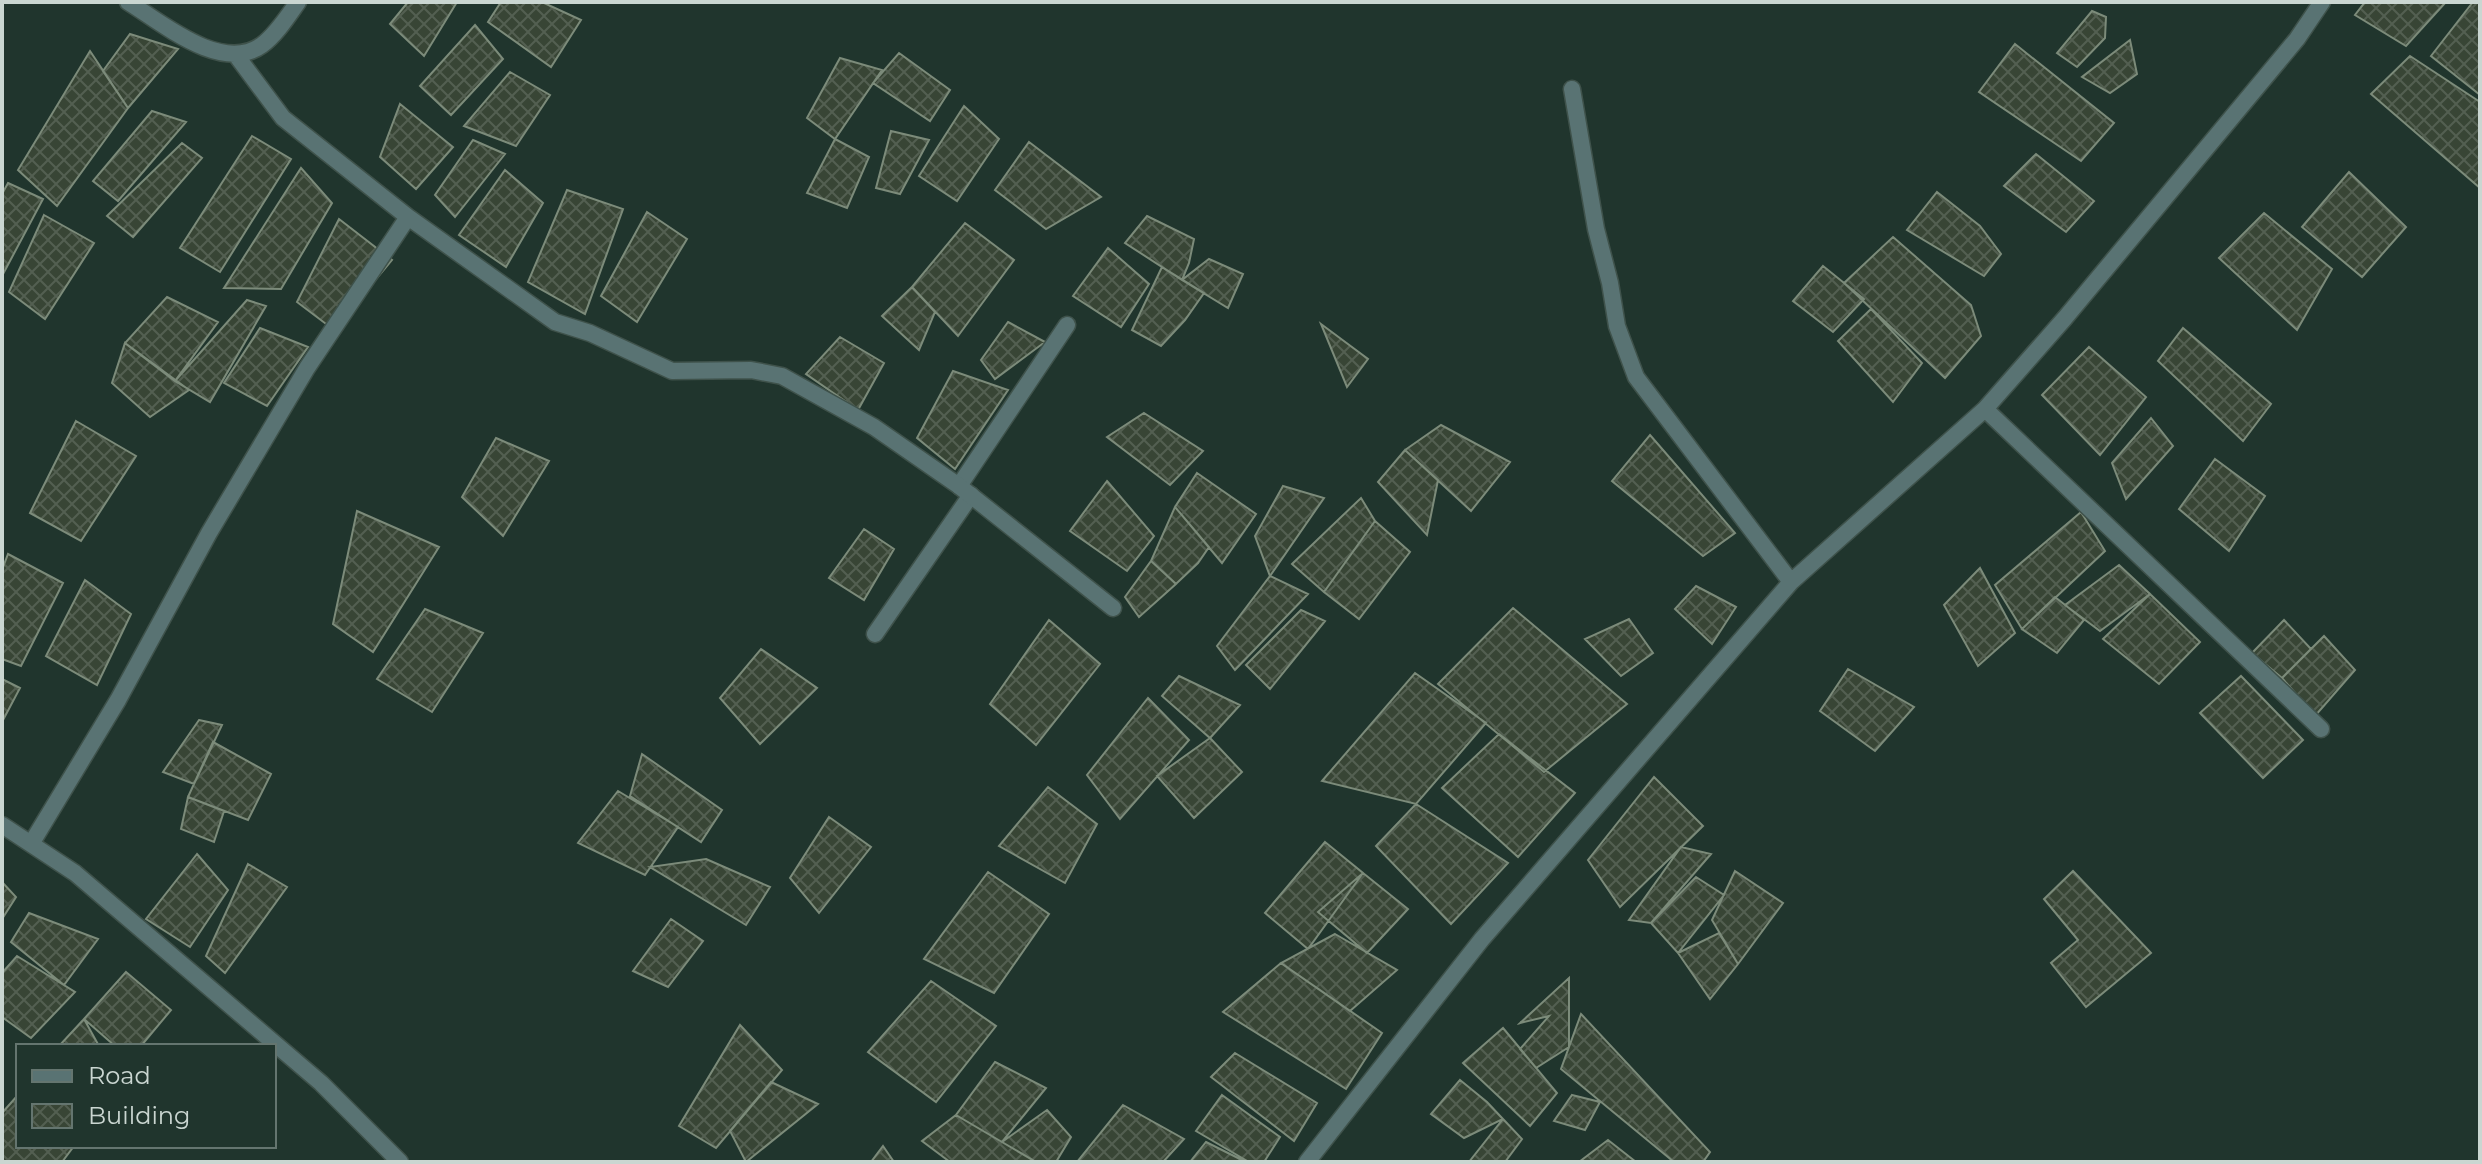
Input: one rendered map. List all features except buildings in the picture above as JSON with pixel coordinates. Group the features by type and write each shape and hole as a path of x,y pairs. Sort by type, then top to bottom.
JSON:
{"street":[{"path":"128,2 203,48 236,55 261,45 298,2"},
{"path":"1307,1162 1482,939 1791,582 1985,409 2065,318 2297,39 2322,2"},
{"path":"236,55 283,118 408,217 555,322 590,333 672,371 751,370 782,376 874,427 965,490 1113,608"},
{"path":"1572,89 1596,229 1617,326 1636,377 1791,582"},
{"path":"31,844 118,700 209,533 307,368 408,217"},
{"path":"875,634 1067,325"},
{"path":"1985,409 2321,729"},
{"path":"2,825 75,873 275,1044"},
{"path":"276,1045 321,1083 400,1162"}]}
